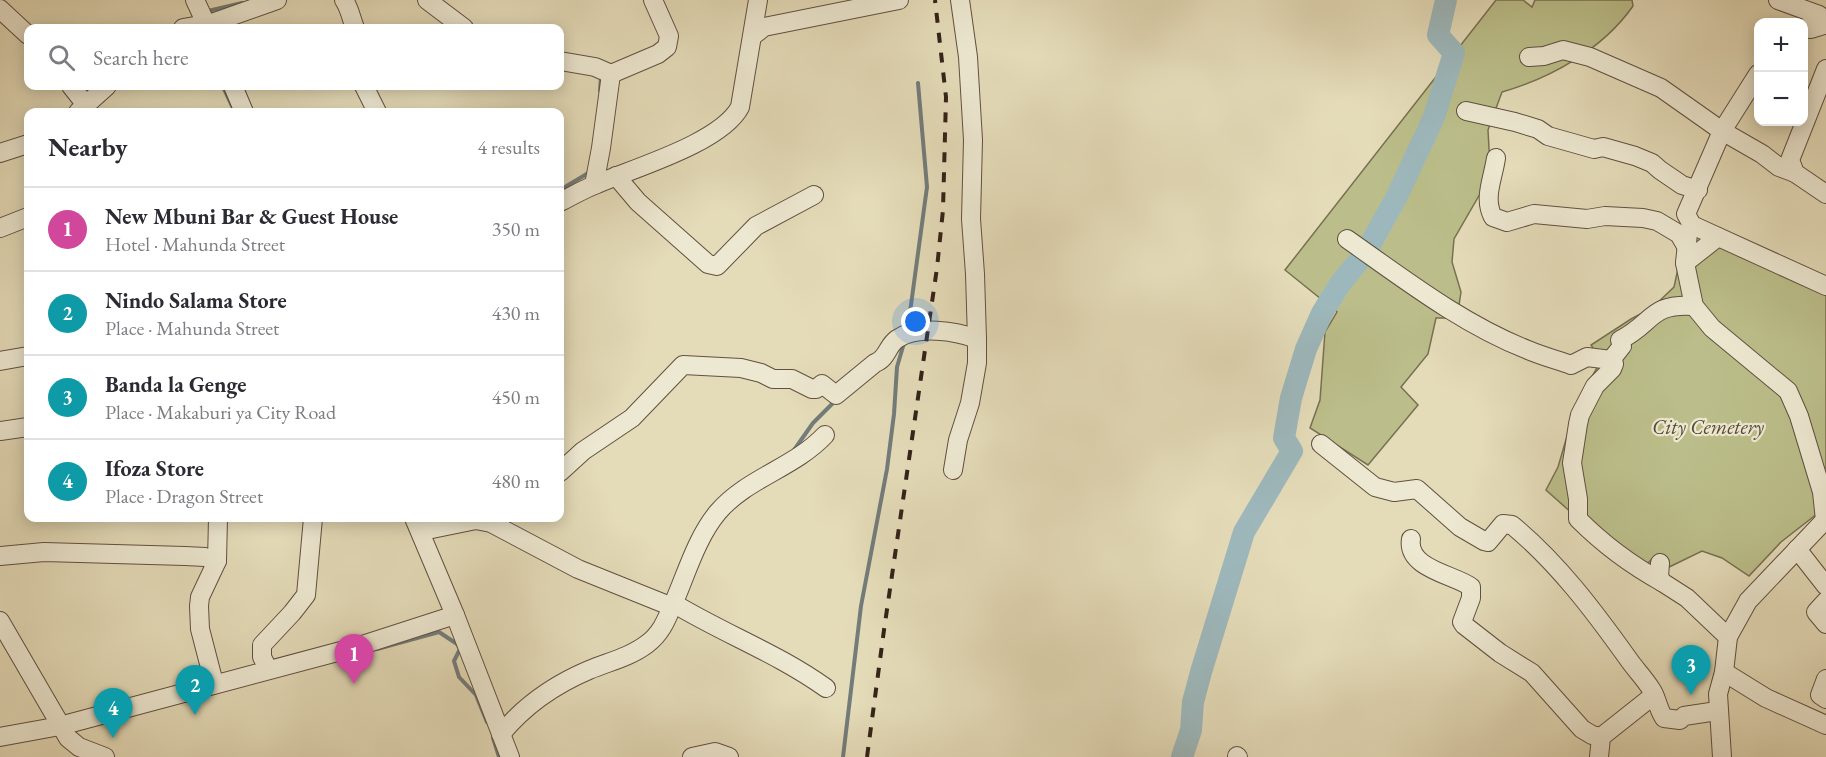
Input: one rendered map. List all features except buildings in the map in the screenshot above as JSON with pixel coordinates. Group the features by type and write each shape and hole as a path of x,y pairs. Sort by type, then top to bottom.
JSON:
{"street":[{"path":"195,0 205,24"},
{"path":"210,24 277,0"},
{"path":"344,0 351,10 353,24"},
{"path":"564,62 595,67 611,74 658,54 667,47 669,36 653,0"},
{"path":"564,200 594,185 687,149 736,116 740,107 759,0"},
{"path":"754,35 764,27 899,0"},
{"path":"953,470 977,363 971,219 973,140 968,57 960,0"},
{"path":"1778,0 1819,15 1825,25 1808,29"},
{"path":"428,1 459,24"},
{"path":"0,9 24,31"},
{"path":"1529,57 1545,56 1563,50 1590,57 1660,88 1722,131 1762,154 1779,167 1795,173 1826,194"},
{"path":"1795,173 1790,160 1792,152 1826,69"},
{"path":"594,185 602,148 611,74"},
{"path":"1754,79 1739,107 1722,131 1686,214 1692,225 1826,286"},
{"path":"73,90 82,108"},
{"path":"83,108 103,90"},
{"path":"234,90 242,108"},
{"path":"366,90 375,108"},
{"path":"1466,111 1515,122 1538,129 1548,136 1594,149 1603,147 1635,156 1652,163 1682,185 1698,190"},
{"path":"0,153 24,145"},
{"path":"1496,158 1489,189 1488,207 1493,218 1507,222 1534,214 1587,219 1605,216 1643,218 1657,221 1679,234 1694,306 1712,328 1788,391 1799,416 1822,492 1826,520 1748,602 1728,637 1717,711 1722,757"},
{"path":"616,176 638,202 708,264 717,266 756,226 814,195"},
{"path":"0,228 24,219"},
{"path":"1685,254 1692,225"},
{"path":"1685,254 1718,237"},
{"path":"1347,240 1426,295 1516,345 1571,365 1587,357 1611,360"},
{"path":"1611,360 1622,345 1620,340 1639,328 1653,314 1663,308 1676,305 1694,306"},
{"path":"564,468 583,451 632,418 683,365 741,368 773,379 792,379 812,389 824,384 836,395 875,363 883,361 897,339 907,335 951,331 977,339"},
{"path":"0,361 24,357"},
{"path":"1611,360 1614,364 1612,369 1595,386 1580,415 1578,424 1572,463 1578,499 1578,519 1600,540 1639,569 1687,598 1728,637"},
{"path":"0,431 24,428"},
{"path":"501,734 521,711 555,688 647,644 665,623 705,532 719,511 745,488 813,448 825,435"},
{"path":"1322,444 1376,487 1394,492 1417,489 1460,527 1484,541 1488,542 1503,524 1512,525 1519,533 1533,542 1592,607 1654,695 1657,708 1664,718 1680,720 1684,716 1717,711"},
{"path":"214,683 200,629 199,606 200,597 217,561 218,522"},
{"path":"268,669 262,657 262,645 306,595 313,522"},
{"path":"417,524 427,530 466,522"},
{"path":"487,522 509,523 578,569 670,606 673,603"},
{"path":"417,524 510,757"},
{"path":"1410,539 1409,546 1412,552 1422,562 1438,573 1471,587 1471,598 1462,622 1464,625 1500,654 1532,673 1581,729 1601,737"},
{"path":"1797,549 1826,586"},
{"path":"0,556 44,552 205,557 217,561"},
{"path":"1659,563 1659,576 1662,582"},
{"path":"1826,601 1816,612 1826,624"},
{"path":"673,603 705,622 783,659 826,688"},
{"path":"0,737 60,726 214,683 356,647 455,615"},
{"path":"0,621 68,738 79,747 105,757"},
{"path":"1724,672 1766,698 1826,725"},
{"path":"1826,679 1820,694 1826,699"},
{"path":"1599,757 1601,737 1654,695"},
{"path":"692,757 715,752 729,757"}],"green space":[{"path":"1496,0 1523,0 1532,7 1535,0 1632,0 1633,6 1607,36 1575,60 1539,79 1502,92 1488,130 1490,166 1488,180 1454,239 1452,262 1461,292 1457,318 1436,318 1428,354 1401,387 1418,405 1368,465 1310,428 1320,400 1325,332 1337,312 1285,270"},
{"name":"City Cemetery","path":"1689,218 1826,282 1826,526 1822,510 1781,542 1749,576 1722,558 1702,551 1665,569 1652,559 1645,566 1592,531 1546,490 1558,467 1577,402 1601,361 1591,345 1652,308 1674,287"}],"waterway":[{"path":"1182,757 1191,730 1193,702 1201,672 1244,532 1292,451 1284,438 1291,398 1306,349 1322,313 1340,284 1366,252 1397,196 1434,117 1454,53 1438,35 1446,0"},
{"path":"208,13 208,11 242,3"},
{"path":"598,75 601,77 600,91"},
{"path":"908,327 927,187 918,83"},
{"path":"224,90 232,106"},
{"path":"564,188 590,172"},
{"path":"843,757 861,606 887,469 897,367 904,343"},
{"path":"794,450 813,423 835,401"},
{"path":"377,649 439,632 457,644 460,649 454,661 459,677 476,695 487,722"},
{"path":"493,738 499,757"}],"railway":[{"path":"867,757 937,268 943,210 946,97 935,0"}],"place":[{"name":"New Mbuni Bar & Guest House","path":"354,684"},
{"name":"Banda la Genge","path":"1691,695"},
{"name":"Nindo Salama Store","path":"195,715"},
{"name":"Ifoza Store","path":"113,738"}]}
